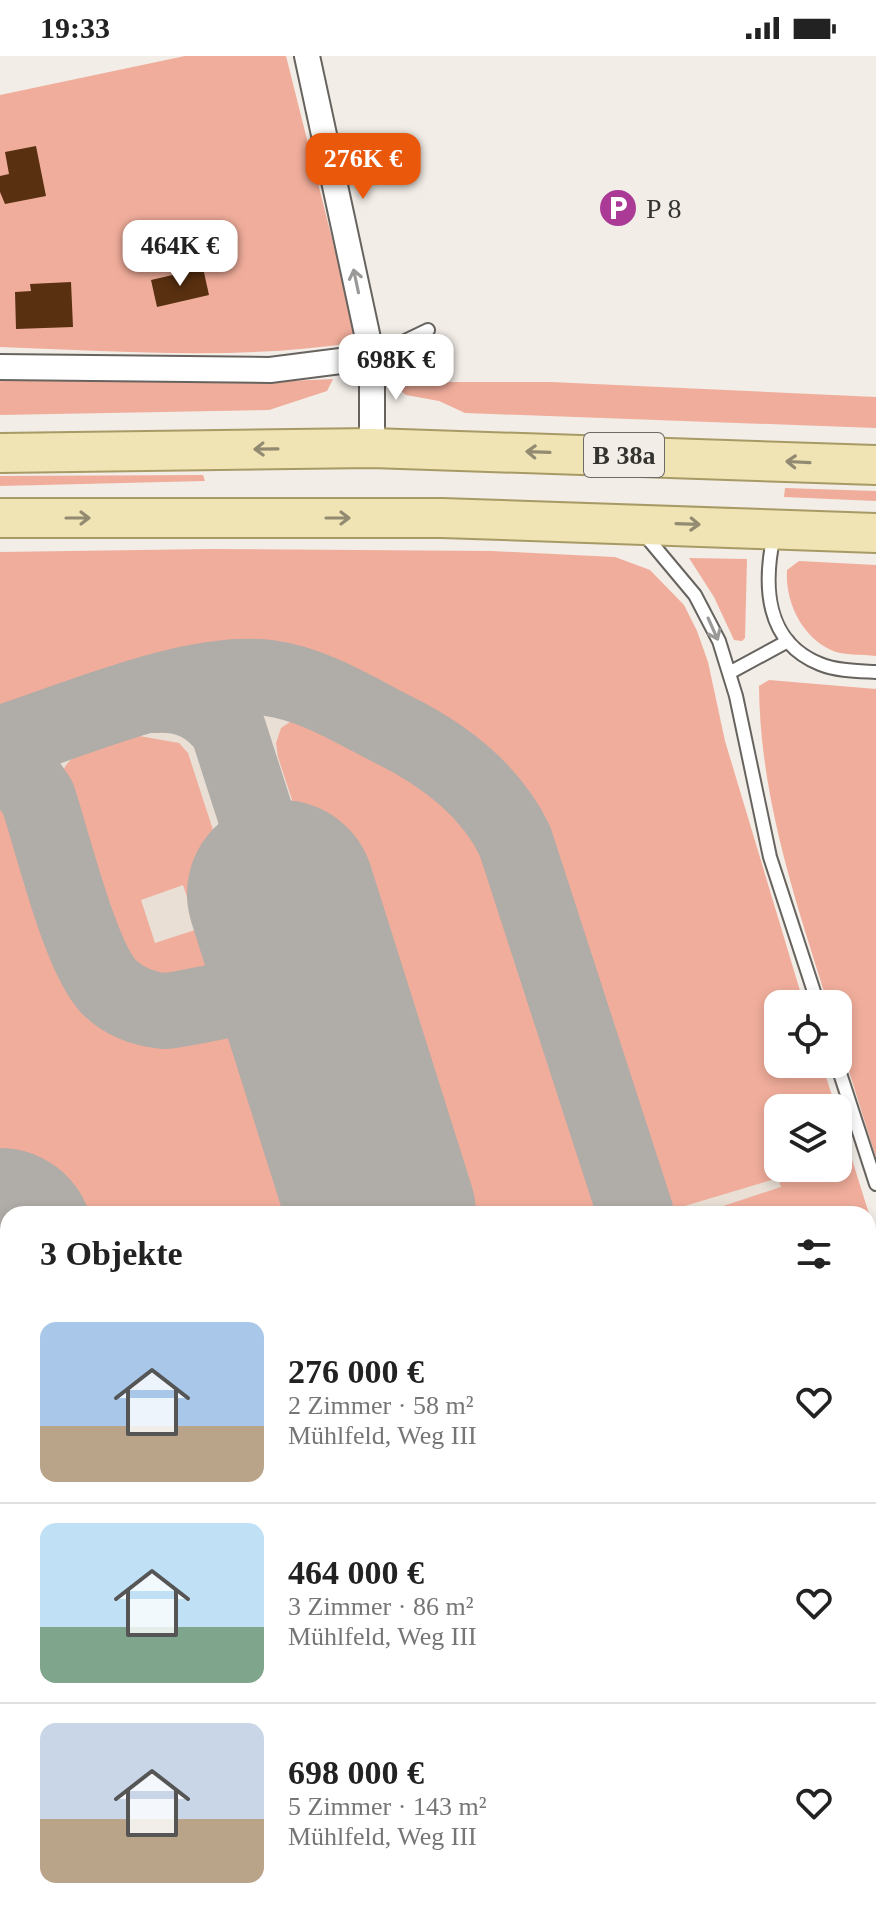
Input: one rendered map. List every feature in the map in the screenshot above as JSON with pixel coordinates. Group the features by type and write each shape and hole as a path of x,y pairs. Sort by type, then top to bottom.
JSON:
{"main road":[{"name":"B 38a","path":"0,453 372,448 876,465"},
{"path":"0,518 633,522 876,533"}],"street":[{"path":"307,56 372,357 372,448"},
{"path":"0,367 270,370 372,357"}],"lane":[{"path":"372,357 428,330"},
{"path":"633,522 695,595 719,641 770,857 813,990"},
{"path":"775,528 768,563 768,597 776,623 788,641 818,664 876,672"},
{"path":"729,673 788,641"},
{"path":"842,1078 876,1184"}],"shaded area":[{"path":"185,56 286,56 358,342 224,353 0,347 0,95"},
{"path":"0,376 267,382 333,379 327,391 269,410 0,415"},
{"path":"403,382 551,382 876,397 876,428 465,413 439,401 406,395 396,387"},
{"path":"203,475 205,481 0,486 0,476"},
{"path":"785,488 876,491 876,501 784,497"},
{"path":"211,549 492,551 615,557 650,570 684,605 697,631 708,662 725,741 800,990 764,990 764,1078 826,1078 832,1094 764,1094 765,1182 685,1206 655,1206 526,812 480,762 396,707 304,662 259,654 213,655 0,724 0,552"},
{"path":"689,558 747,559 745,638 742,641 734,640 714,597"},
{"path":"799,561 876,565 876,656 836,652 820,644 803,627 792,605 787,582 787,570"},
{"path":"585,578 764,1133 764,1182 780,1182 787,1206 0,1206 0,606"},
{"path":"769,680 876,689 876,1158 851,1078 852,990 824,990 792,887 766,768 759,686"},
{"path":"296,718 322,720 376,743 403,760 453,800 491,840 611,1206 432,1206 327,880 319,882 278,757 276,743 281,728"},
{"path":"128,734 179,743 188,753 238,907 232,910 249,966 194,984 158,987 126,973 113,956 59,791 64,768 72,759 92,744","holes":["183,885 198,929 155,943 141,900"]},
{"path":"0,803 30,841 65,961 89,1002 107,1018 134,1031 163,1037 194,1037 240,1029 261,1033 271,1039 324,1206 0,1206"},
{"path":"852,1160 867,1206 723,1206 781,1187 779,1182 852,1182"}],"building":[{"path":"36,146 46,196 5,204 0,192 0,176 9,174 5,152"},
{"path":"203,268 209,295 157,307 151,280"},
{"path":"71,282 73,327 16,329 15,292 31,291 30,284"}],"taxiway":[{"path":"0,744 170,688 239,677 269,678 332,698 411,739 447,762 479,789 505,822 515,841 633,1206"},
{"path":"154,695 176,696 196,702 213,712 228,729 281,894"},
{"path":"0,765 27,782 38,798 78,926 98,972 109,987 135,1004 164,1011 234,998 288,996 305,1004 326,1037"}],"runway":[{"path":"281,894 379,1206"}],"place":[{"name":"P 8","path":"618,208"}]}
